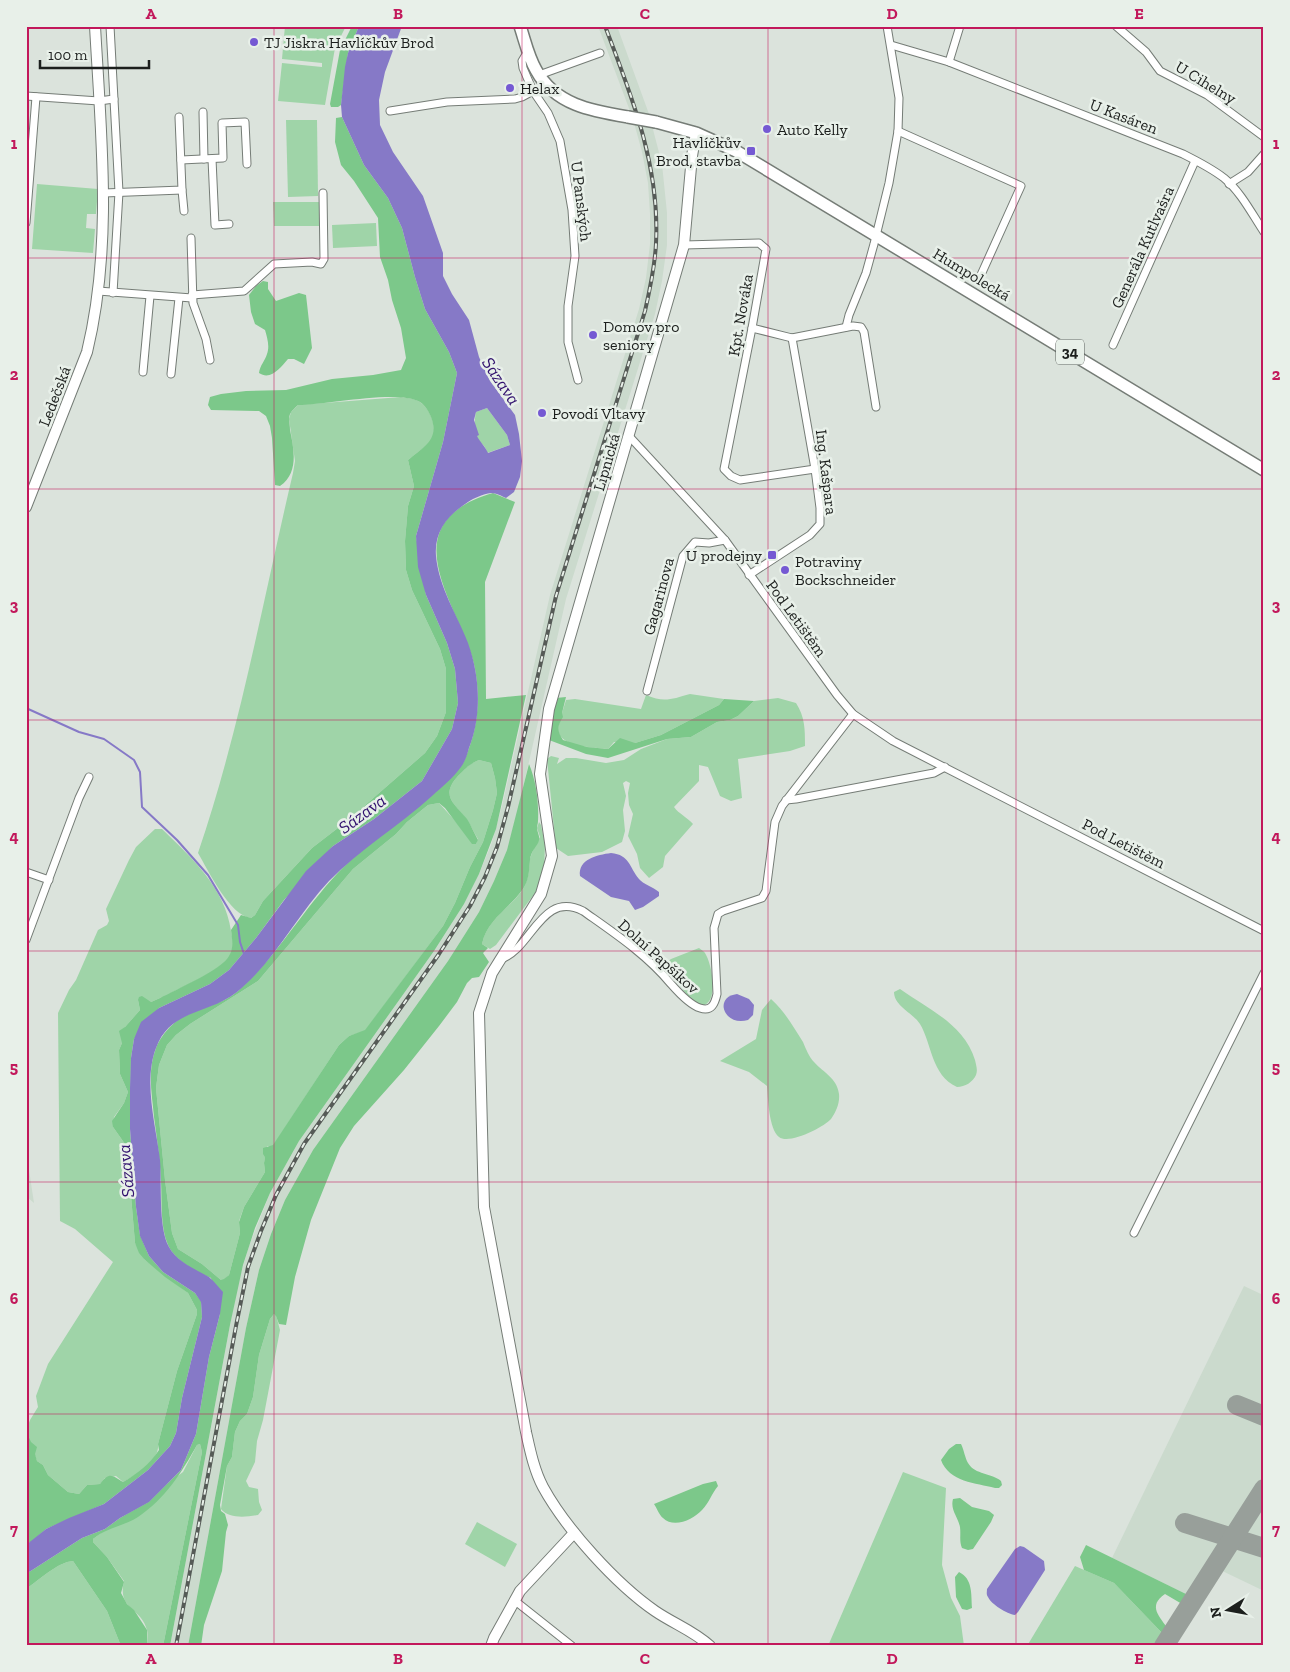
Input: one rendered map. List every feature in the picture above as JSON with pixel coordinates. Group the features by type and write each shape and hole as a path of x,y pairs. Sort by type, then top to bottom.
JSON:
{"main road":[{"name":"34","path":"520,26 539,76"},
{"name":"Humpolecká","path":"539,76 555,93 573,105 598,112 656,122 696,133 736,151 1264,470"}],"street":[{"name":"Ledečská","path":"26,507 86,352 93,327 104,214 95,26"},
{"path":"110,26 118,192 113,293"},
{"path":"846,328 866,273 889,183 898,131 899,98 887,26"},
{"path":"949,62 960,26"},
{"name":"U Cihelny","path":"1116,26 1146,52 1160,71 1207,95 1264,137"},
{"name":"U Kasáren","path":"891,45 949,62 1195,160 1211,169 1229,184 1242,198 1264,232"},
{"path":"390,111 448,102 515,99 522,97 532,91 522,65 523,58 528,51"},
{"path":"539,76 600,53"},
{"name":"U Panských","path":"532,91 548,113 560,141 572,210 575,256 568,306 568,342 578,380"},
{"path":"26,96 99,102 114,100"},
{"path":"26,223 36,97"},
{"path":"203,112 215,225 229,224"},
{"path":"179,117 184,212"},
{"path":"181,160 223,158 222,123 245,122 247,164"},
{"path":"898,131 1022,186 980,277"},
{"name":"Lipnická","path":"696,133 692,156 684,245 549,709 540,774 552,856 541,894 492,973 479,1013 484,1208 533,1464 543,1486 574,1533 627,1589 656,1612 699,1636 710,1646"},
{"path":"1229,184 1248,172 1264,154"},
{"name":"Generála Kutlvašra","path":"1113,345 1195,160"},
{"path":"104,193 182,190"},
{"path":"98,291 179,298 244,291 274,264 312,262 321,264 324,259 323,193"},
{"path":"191,238 192,296 195,311 206,339 210,360"},
{"name":"Kpt. Nováka","path":"684,245 759,243 766,248 724,470 740,480 815,469"},
{"path":"143,372 150,296"},
{"path":"171,374 179,298"},
{"path":"752,328 792,338 858,326 864,330 876,407"},
{"name":"Ing. Kašpara","path":"750,575 810,535 820,524 815,469 792,338"},
{"name":"Pod Letištěm","path":"629,436 725,540 837,695 853,714 893,741 1264,931"},
{"name":"Gagarinova","path":"647,691 683,556 695,542 709,543 725,540"},
{"name":"Dolní Papšíkov","path":"501,959 511,955 534,927 552,911 568,905 574,906 583,910 632,946 653,964 675,989 698,1008 707,1009 712,1007 715,1004 717,994 714,928 716,918 723,911 762,898 766,891 775,822 786,800 853,714"},
{"path":"786,800 934,773 945,767"},
{"path":"26,940 79,798 89,777"},
{"path":"26,872 49,880"},
{"path":"1134,1233 1264,973"},
{"path":"491,1646 520,1591 574,1533"},
{"path":"514,1600 572,1646"}],"shaded area":[{"path":"359,26 402,26 385,72 379,100 380,125 393,152 423,196 443,253 443,276 469,320 479,357 490,381 515,415 519,434 522,461 520,477 514,492 506,498 491,493 473,499 454,512 444,524 437,539 436,556 441,579 468,643 475,669 478,696 476,723 466,758 454,775 419,807 354,858 329,881 306,908 274,953 250,980 226,999 181,1019 162,1035 152,1061 150,1089 160,1160 163,1228 172,1252 187,1265 209,1277 223,1292 220,1314 209,1357 196,1434 181,1470 149,1502 120,1518 105,1529 82,1538 26,1574 26,1545 46,1529 104,1504 148,1470 170,1446 176,1433 182,1398 202,1317 201,1302 195,1293 163,1272 149,1256 140,1236 130,1129 130,1088 134,1039 141,1022 159,1008 210,984 229,970 256,938 306,871 333,846 374,819 422,781 452,729 458,703 455,669 447,643 426,595 418,567 416,536 443,442 457,373 449,352 425,309 402,228 388,198 364,165 342,117 341,105 348,53","holes":["487,408 507,435 510,445 488,453 477,436 479,435 474,420 476,412"]},
{"path":"598,26 617,26 649,114 662,164 667,213 667,245 655,314 566,599 518,810 507,850 479,912 448,961 313,1150 285,1200 271,1234 259,1270 246,1328 188,1646 170,1646 238,1283 249,1246 270,1193 299,1141 434,951 464,904 479,874 491,845 502,806 550,595 639,309 646,278 650,244 648,183 633,119"},
{"path":"611,853 626,859 639,879 659,892 659,896 635,910 629,901 611,897 580,876 580,870 585,862 600,855"},
{"path":"737,994 749,999 754,1005 753,1015 748,1020 740,1021 733,1019 724,1011 725,1000"},
{"path":"26,1150 34,1203 26,1196"},
{"path":"1244,1286 1261,1294 1264,1289 1264,1591 1214,1567 1198,1593 1186,1594 1112,1558"},
{"path":"1020,1546 1044,1561 1045,1570 1015,1615 1004,1611 992,1603 987,1596 987,1589 1015,1549"}],"green space":[{"path":"285,26 346,26 335,48 325,105 278,101 282,63 322,67 322,63 282,59"},
{"path":"352,26 359,26 348,53 341,105 331,107 340,50"},
{"path":"342,117 364,165 388,198 402,228 425,309 449,352 457,373 443,442 416,536 426,595 447,643 455,669 458,703 452,729 422,781 374,819 333,846 284,900 229,970 210,984 159,1008 134,1039 131,1058 130,1129 140,1235 149,1256 163,1272 195,1293 201,1301 202,1317 182,1398 176,1433 170,1446 148,1470 104,1504 46,1529 30,1543 26,1540 26,1431 31,1442 37,1447 35,1454 37,1461 43,1465 48,1475 68,1492 79,1494 87,1485 100,1484 109,1476 123,1482 133,1476 159,1450 158,1444 177,1371 197,1314 197,1310 188,1293 145,1260 139,1253 135,1243 125,1144 113,1127 112,1121 124,1103 128,1092 120,1074 119,1050 122,1043 119,1031 140,1010 139,997 142,996 151,1002 198,979 225,961 232,950 231,930 241,915 251,918 255,915 263,901 312,848 347,821 425,753 437,736 446,712 446,669 440,649 412,590 406,570 405,541 408,506 414,486 408,460 424,447 432,437 433,432 431,417 425,407 420,402 410,398 396,397 298,405 289,418 294,453 293,468 286,481 280,486 275,485 272,438 266,416 259,411 211,410 208,405 210,397 221,394 286,390 332,379 401,370 406,358 401,328 380,257 378,218 354,181 341,165 335,142 336,118"},
{"path":"286,120 317,120 318,196 288,197"},
{"path":"37,184 98,189 96,214 87,214 86,228 95,229 93,253 32,249"},
{"path":"273,202 319,202 319,226 274,226"},
{"path":"376,223 377,246 333,248 332,225"},
{"path":"263,281 268,282 268,289 276,301 299,293 306,295 312,348 304,364 294,359 288,359 275,372 268,375 259,373 268,351 268,345 265,330 255,324 249,295"},
{"path":"401,397 416,400 424,405 434,426 433,437 430,442 408,460 414,486 408,506 405,541 406,570 412,590 440,649 446,669 446,712 437,736 425,753 347,821 312,848 263,901 255,915 251,918 243,915 228,901 198,853 213,807 239,712 293,473 295,461 289,419 291,412 298,405"},
{"path":"487,408 507,435 510,445 487,453 477,436 475,424 476,412"},
{"path":"493,493 515,502 485,582 486,699 526,695 496,829 479,874 464,904 434,951 299,1141 270,1193 255,1228 243,1265 230,1325 170,1646 163,1646 202,1452 200,1444 197,1445 185,1465 165,1493 148,1510 133,1520 104,1532 93,1539 93,1542 107,1557 124,1582 121,1593 147,1630 147,1646 121,1646 107,1611 73,1561 55,1568 26,1589 26,1574 82,1538 105,1529 120,1518 149,1502 181,1470 196,1434 209,1357 220,1314 211,1278 181,1261 171,1251 165,1238 160,1165 151,1091 153,1057 161,1039 180,1018 226,999 254,976 337,874 362,850 462,765 475,728 478,705 477,681 470,651 445,591 436,551 440,532 450,516 475,499","holes":["479,760 491,763 497,793 493,810 483,842 443,926 365,1030 349,1036 339,1045 273,1145 263,1148 265,1172 244,1207 239,1222 240,1233 229,1275 221,1280 202,1264 178,1249 172,1233 156,1088 159,1065 167,1045 190,1024 258,981 353,869 428,805 439,803 445,808 472,844 476,844 478,840 467,819 451,799 450,789 458,776 472,763"]},
{"path":"690,694 724,699 719,705 661,735 635,743 614,742 608,749 572,744 564,740 559,734 558,727 566,700 575,699 641,709 646,695 663,700"},
{"path":"566,697 559,728 563,740 587,747 608,749 620,738 635,743 661,735 719,705 724,699 754,701 738,716 730,720 717,722 691,737 667,739 608,758 586,754 549,740 548,729 556,698"},
{"path":"778,698 796,703 799,708 804,723 805,746 790,751 738,759 742,798 731,801 720,796 708,767 699,765 699,781 674,807 693,824 665,856 663,867 649,878 640,868 637,854 628,836 633,814 629,805 628,793 630,783 626,781 623,783 626,796 623,810 625,831 622,842 602,852 568,856 556,848 547,759 551,756 559,758 557,764 566,758 606,763 624,760 641,749 667,739 691,737 717,722 730,720 738,716 754,701"},
{"path":"479,760 491,763 497,793 483,842 455,903 443,926 365,1031 349,1036 339,1045 273,1146 267,1146 264,1163 265,1172 244,1207 239,1221 240,1233 229,1275 224,1280 221,1280 202,1264 178,1249 172,1233 156,1088 159,1065 167,1045 190,1024 258,981 353,869 428,805 439,803 476,844 478,839 468,821 453,803 449,794 458,776 467,766"},
{"path":"529,764 534,777 539,838 531,857 525,886 493,921 489,928 482,944 488,948 483,953 489,962 479,977 472,978 467,983 457,1002 439,1026 404,1070 354,1126 340,1148 311,1220 295,1277 286,1325 279,1324 274,1314 270,1319 259,1355 253,1397 247,1414 240,1421 235,1432 232,1457 227,1466 220,1505 228,1525 222,1571 204,1625 201,1646 188,1646 246,1328 259,1270 271,1234 285,1200 313,1150 448,961 479,912 507,850"},
{"path":"539,822 545,844 544,873 538,889 496,945 490,949 482,944 485,935 494,921 518,896 525,885 530,859 540,837 537,828"},
{"path":"155,829 162,829 206,875 228,915 233,941 232,952 229,958 217,969 151,1002 138,1000 140,1010 125,1027 119,1050 120,1074 128,1092 124,1103 114,1117 113,1127 125,1144 135,1243 145,1260 188,1293 197,1310 197,1314 177,1371 155,1456 146,1467 123,1482 116,1476 105,1478 100,1484 87,1485 79,1494 68,1492 48,1475 43,1465 37,1461 26,1431 38,1407 36,1396 48,1364 113,1262 75,1229 60,1221 58,1013 76,980 98,930 107,925 109,921 106,909 129,860 136,847"},
{"path":"699,948 705,952 708,958 713,983 711,998 707,1004 701,1006 692,1001 663,965 671,959"},
{"path":"900,989 944,1019 963,1037 970,1047 977,1068 975,1078 971,1082 957,1087 948,1082 942,1075 933,1058 920,1024 900,1005 895,997 894,992"},
{"path":"771,999 788,1019 812,1060 836,1084 839,1094 839,1101 831,1119 814,1130 790,1139 779,1137 773,1127 767,1086 749,1072 720,1061 756,1039 762,1010"},
{"path":"274,1314 276,1315 280,1330 263,1420 257,1441 255,1462 246,1481 249,1487 258,1489 262,1510 258,1515 233,1516 221,1509 227,1466 232,1457 235,1432 240,1421 247,1414 253,1397 259,1355 270,1319"},
{"path":"200,1444 202,1452 163,1646 147,1646 147,1632 144,1622 124,1598 124,1581 107,1557 93,1542 93,1539 183,1472 197,1445"},
{"path":"956,1444 961,1444 971,1467 997,1478 1001,1481 1002,1485 999,1488 995,1488 980,1485 950,1473 941,1460 949,1449"},
{"path":"903,1472 946,1488 942,1565 951,1598 960,1616 964,1646 828,1646"},
{"path":"716,1481 718,1486 704,1507 694,1517 684,1522 673,1523 663,1518 654,1504 703,1484"},
{"path":"960,1498 972,1507 989,1511 994,1515 973,1549 962,1548 961,1545 960,1527 952,1503 953,1499"},
{"path":"477,1522 517,1544 505,1567 465,1544"},
{"path":"1086,1545 1186,1594 1182,1604 1165,1594 1157,1603 1157,1612 1169,1630 1164,1635 1114,1583 1084,1570 1080,1557"},
{"path":"73,1561 107,1611 121,1646 26,1646 26,1589 55,1568"},
{"path":"1075,1566 1114,1583 1164,1635 1157,1646 1027,1646"},
{"path":"959,1572 967,1579 970,1587 972,1608 967,1610 962,1609 956,1597 955,1577"}],"waterway":[{"path":"26,708 79,732 104,739 134,760 140,772 142,807 177,840 208,875 238,925 244,954"}],"taxiway":[{"path":"1237,1405 1264,1416"},
{"path":"1164,1646 1264,1489"},
{"path":"1185,1523 1264,1548"}],"railway":[{"path":"176,1646 248,1267 276,1195 304,1144 439,954 470,906 485,877 497,847 508,807 556,596 645,311 656,243 654,187 642,132 605,26"}],"place":[{"name":"TJ Jiskra Havlíčkův Brod","path":"254,42"},
{"name":"Helax","path":"510,88"},
{"name":"Auto Kelly","path":"767,129"},
{"name":"Havlíčkův Brod, stavba","path":"751,151"},
{"name":"Domov pro seniory","path":"593,335"},
{"name":"Povodí Vltavy","path":"542,413"},
{"name":"U prodejny","path":"772,555"},
{"name":"Potraviny Bockschneider","path":"785,570"}],"water label":[{"name":"Sázava","path":"501,381"},
{"name":"Sázava","path":"362,814"},
{"name":"Sázava","path":"126,1171"}]}
